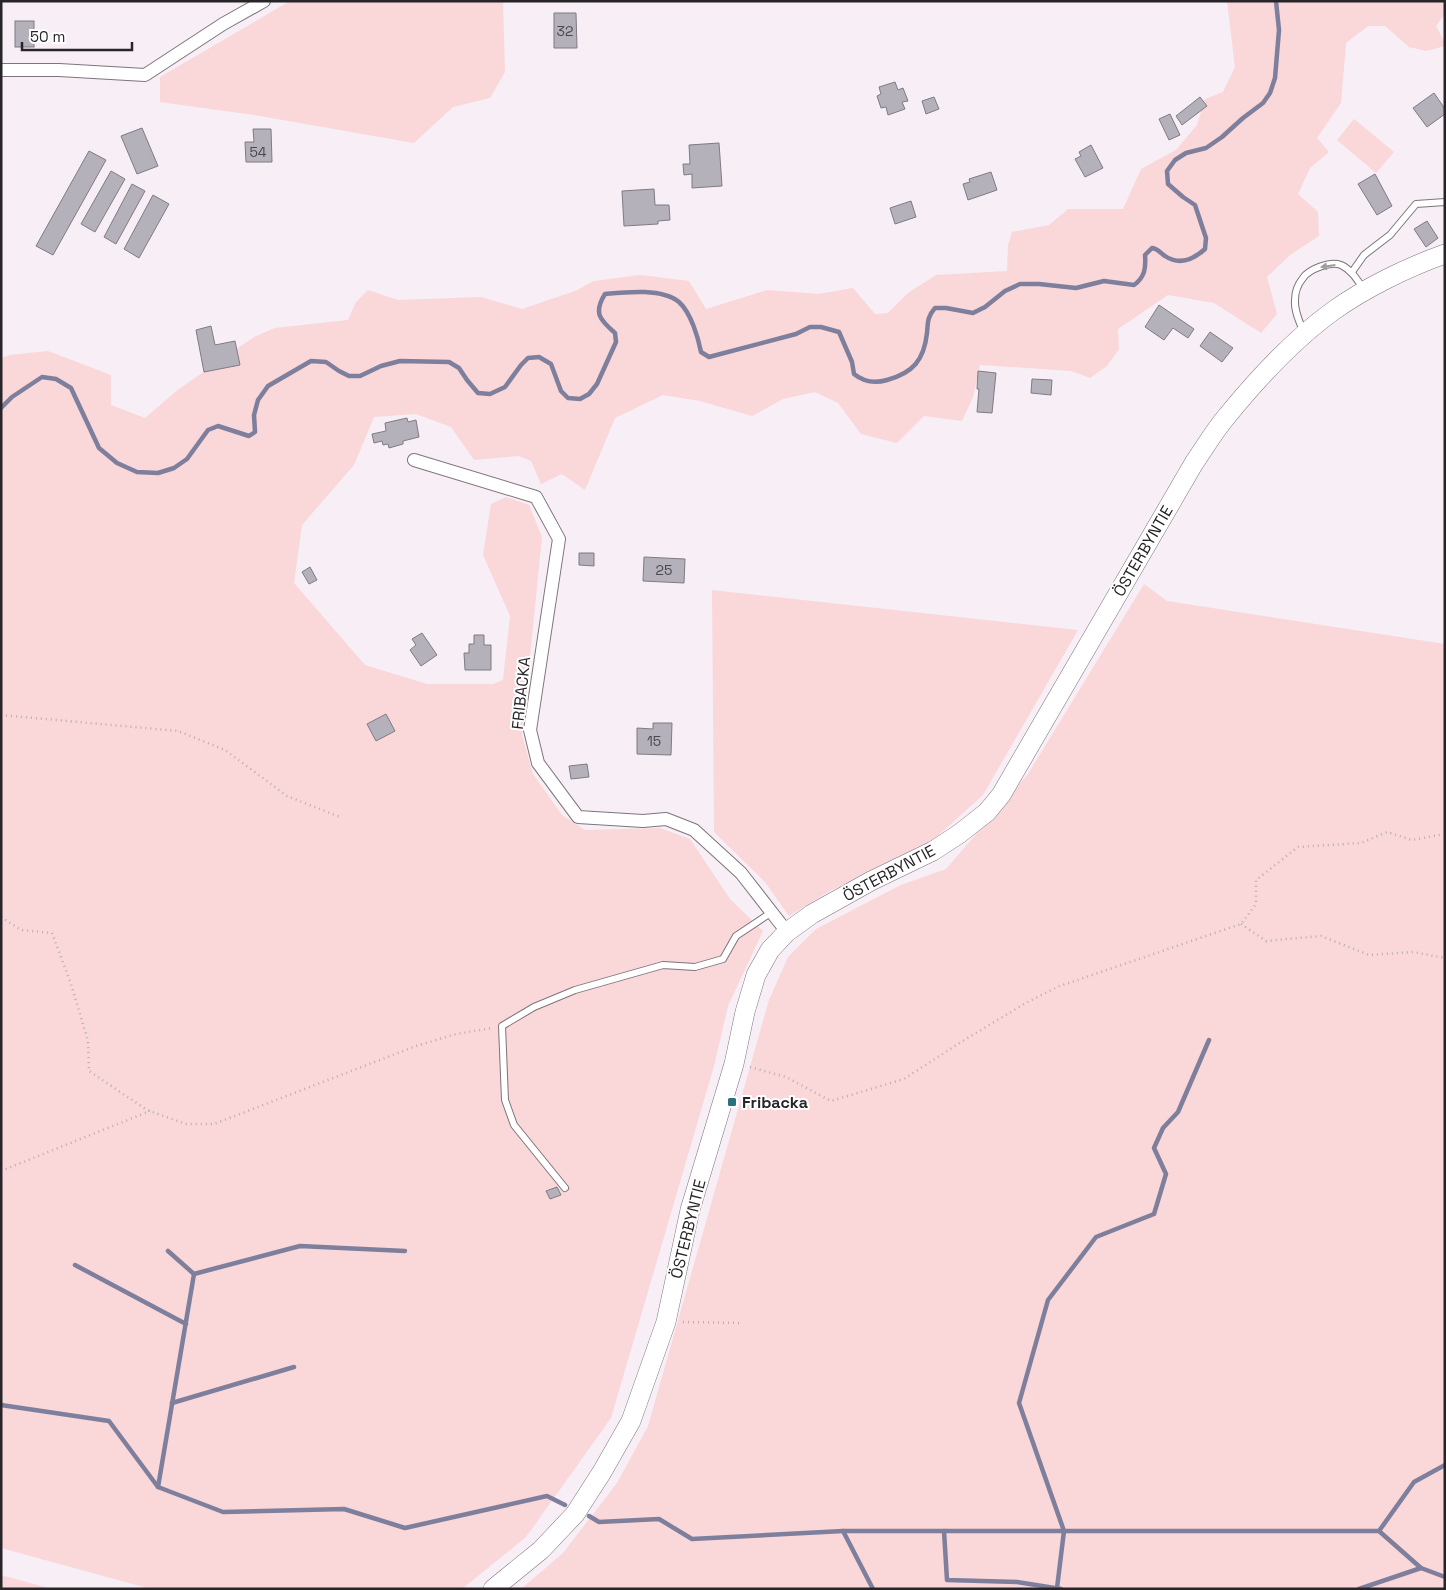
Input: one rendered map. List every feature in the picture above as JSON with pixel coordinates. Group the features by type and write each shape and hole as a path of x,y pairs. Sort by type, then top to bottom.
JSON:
{"street":[{"path":"1,70 59,70 145,75 223,24 264,1"},
{"name":"ÖSTERBYNTIE","path":"493,1589 541,1550 575,1514 631,1421 666,1322 690,1210 734,1064 745,1012 756,975 770,950 787,932 812,914 871,881 933,851 987,812 1001,795 1194,463 1226,417 1263,374 1304,334 1334,310 1407,268 1445,254"},
{"name":"FRIBACKA","path":"414,460 536,497 559,539 530,730 538,763 578,817 643,820 666,818 694,830 741,872 787,932"}],"lane":[{"path":"1352,272 1364,255 1390,235 1416,204 1445,202"},
{"path":"1304,334 1295,302 1296,290 1303,276 1326,265 1340,265 1352,272 1365,291"},
{"path":"565,1188 514,1125 505,1100 502,1026 534,1007 575,990 663,965 695,967 723,959 736,936 772,912"}],"path":[{"path":"1,715 178,731 225,750 287,796 340,817"},
{"path":"734,1064 786,1077 831,1100 904,1079 1024,1004 1057,987 1242,924 1256,904 1256,880 1298,847 1360,844 1387,832 1412,840 1445,834"},
{"path":"1,917 21,930 52,933 71,984 88,1041 89,1071 150,1110 186,1124 214,1124 416,1046 456,1034 502,1026"},
{"path":"1242,924 1266,941 1321,936 1369,955 1413,952 1445,958"},
{"path":"1,1171 150,1110"},
{"path":"666,1322 744,1323"}],"shaded area":[{"path":"290,1 503,1 505,72 490,98 453,107 414,143 254,115 160,102 160,77"},
{"path":"1227,1 1445,1 1445,14 1436,26 1445,46 1426,51 1409,47 1385,26 1368,26 1346,43 1341,103 1317,138 1329,152 1310,168 1298,194 1318,212 1319,236 1290,255 1267,277 1277,314 1261,333 1214,303 1168,295 1118,329 1119,349 1107,366 1090,378 1071,371 980,365 973,397 962,421 924,416 897,443 861,434 838,403 815,392 783,399 752,416 700,401 663,395 615,418 585,490 562,474 541,484 531,461 519,456 474,460 451,427 416,414 374,417 354,465 302,525 294,583 365,665 427,684 493,684 503,680 510,616 483,555 491,504 506,497 529,505 542,537 522,735 533,774 562,815 585,830 660,828 690,839 730,899 763,931 728,1006 714,1066 611,1418 526,1537 462,1589 151,1589 1,1548 1,358 10,355 48,351 111,375 111,405 145,418 179,389 254,337 275,328 348,320 356,302 368,290 398,300 481,297 522,309 575,291 594,281 640,275 689,281 706,309 767,290 819,294 853,288 875,314 888,313 908,293 936,275 1007,271 1008,245 1012,232 1049,225 1068,209 1123,209 1141,169 1176,150 1197,125 1205,99 1223,92 1235,67"},
{"path":"1354,119 1394,152 1376,173 1337,140"},
{"path":"1144,584 1167,601 1445,644 1445,1589 521,1589 563,1553 617,1483 648,1426 769,1000 788,957 816,929 901,885 946,869 1028,774"},
{"path":"712,590 1078,630 983,795 931,842 830,891 789,916 765,882 714,832"},
{"path":"1,1575 52,1589 1,1589"}],"building":[{"path":"554,13 576,13 577,48 554,48"},
{"path":"15,21 34,21 34,47 15,47"},
{"path":"895,82 898,90 903,88 908,101 902,102 905,109 888,115 886,107 881,108 877,96 881,94 879,87"},
{"path":"1434,93 1445,109 1445,114 1427,127 1413,108"},
{"path":"934,97 939,109 926,114 922,101"},
{"path":"1200,97 1207,106 1182,125 1176,116"},
{"path":"1170,114 1180,135 1169,140 1159,119"},
{"path":"142,128 158,166 137,174 121,136"},
{"path":"253,129 271,129 272,162 246,162 245,142 254,142"},
{"path":"719,143 722,186 692,188 692,174 684,175 683,164 690,164 689,145"},
{"path":"1091,145 1103,168 1085,177 1075,159 1081,156 1079,152"},
{"path":"89,151 106,160 53,255 36,246"},
{"path":"111,171 125,179 95,232 81,224"},
{"path":"991,172 997,190 968,200 963,184 970,182 969,179"},
{"path":"1375,174 1392,206 1377,215 1358,184"},
{"path":"132,184 145,191 116,244 104,237"},
{"path":"654,189 655,205 669,205 670,220 658,221 658,224 624,226 622,191"},
{"path":"153,195 169,204 139,258 124,249"},
{"path":"911,201 916,217 895,224 890,208"},
{"path":"1427,221 1438,238 1426,247 1414,229"},
{"path":"1159,305 1194,329 1188,338 1173,328 1164,340 1145,327"},
{"path":"211,326 215,345 235,341 240,365 204,372 196,330"},
{"path":"1210,332 1233,348 1222,362 1200,346"},
{"path":"978,371 996,373 992,413 977,412"},
{"path":"1032,379 1052,380 1051,395 1031,393"},
{"path":"407,418 408,422 416,420 419,437 403,441 403,444 389,448 388,444 383,445 382,441 374,443 372,434 386,431 385,423"},
{"path":"579,553 594,553 594,566 579,565"},
{"path":"644,557 685,559 684,583 643,581"},
{"path":"310,567 317,580 309,584 302,572"},
{"path":"422,633 437,655 421,666 410,650 416,645 412,639"},
{"path":"474,635 484,635 484,645 491,645 491,670 465,670 464,653 469,653 469,644 474,644"},
{"path":"386,714 395,731 376,741 367,724"},
{"path":"653,723 672,723 671,755 637,754 637,728 653,729"},
{"path":"587,764 589,777 571,779 569,766"},
{"path":"557,1187 561,1195 550,1199 546,1191"}],"waterway":[{"path":"1,408 12,397 42,377 56,379 71,388 99,448 117,463 137,472 158,473 174,468 187,459 208,430 218,426 249,436 255,432 254,415 258,400 268,386 311,361 326,362 349,376 360,376 381,366 400,361 449,362 459,368 478,393 490,394 505,387 528,358 539,357 551,364 561,391 568,398 580,399 589,394 597,384 616,342 615,333 605,324 600,316 599,306 601,301 605,294 633,292 654,293 679,302 696,332 701,352 709,357 796,334 810,327 821,327 839,332 852,362 854,374 869,382 887,380 904,374 916,364 923,351 929,317 935,308 973,313 985,307 1005,291 1020,284 1076,288 1104,281 1134,285 1143,275 1145,255 1152,248 1176,261 1196,256 1205,249 1206,238 1195,205 1168,184 1167,171 1175,160 1186,153 1206,148 1222,137 1263,103 1270,93 1275,78 1279,30 1276,1"},
{"path":"1057,1588 1064,1531 1019,1403 1048,1300 1096,1237 1154,1214 1166,1174 1154,1148 1163,1128 1178,1112 1209,1040"},
{"path":"158,1487 194,1274 300,1246 405,1251"},
{"path":"168,1251 194,1274"},
{"path":"75,1265 186,1324"},
{"path":"172,1403 294,1367"},
{"path":"1,1405 109,1421 158,1487 223,1512 344,1509 405,1528 547,1496 565,1505"},
{"path":"589,1516 599,1522 659,1519 692,1539 843,1531 1379,1531 1414,1482 1445,1465"},
{"path":"843,1531 873,1589"},
{"path":"944,1531 947,1580 1017,1582 1061,1589"},
{"path":"1379,1531 1421,1568 1445,1577"},
{"path":"1359,1589 1421,1568"}],"place":[{"name":"Fribacka","path":"732,1102"}]}
